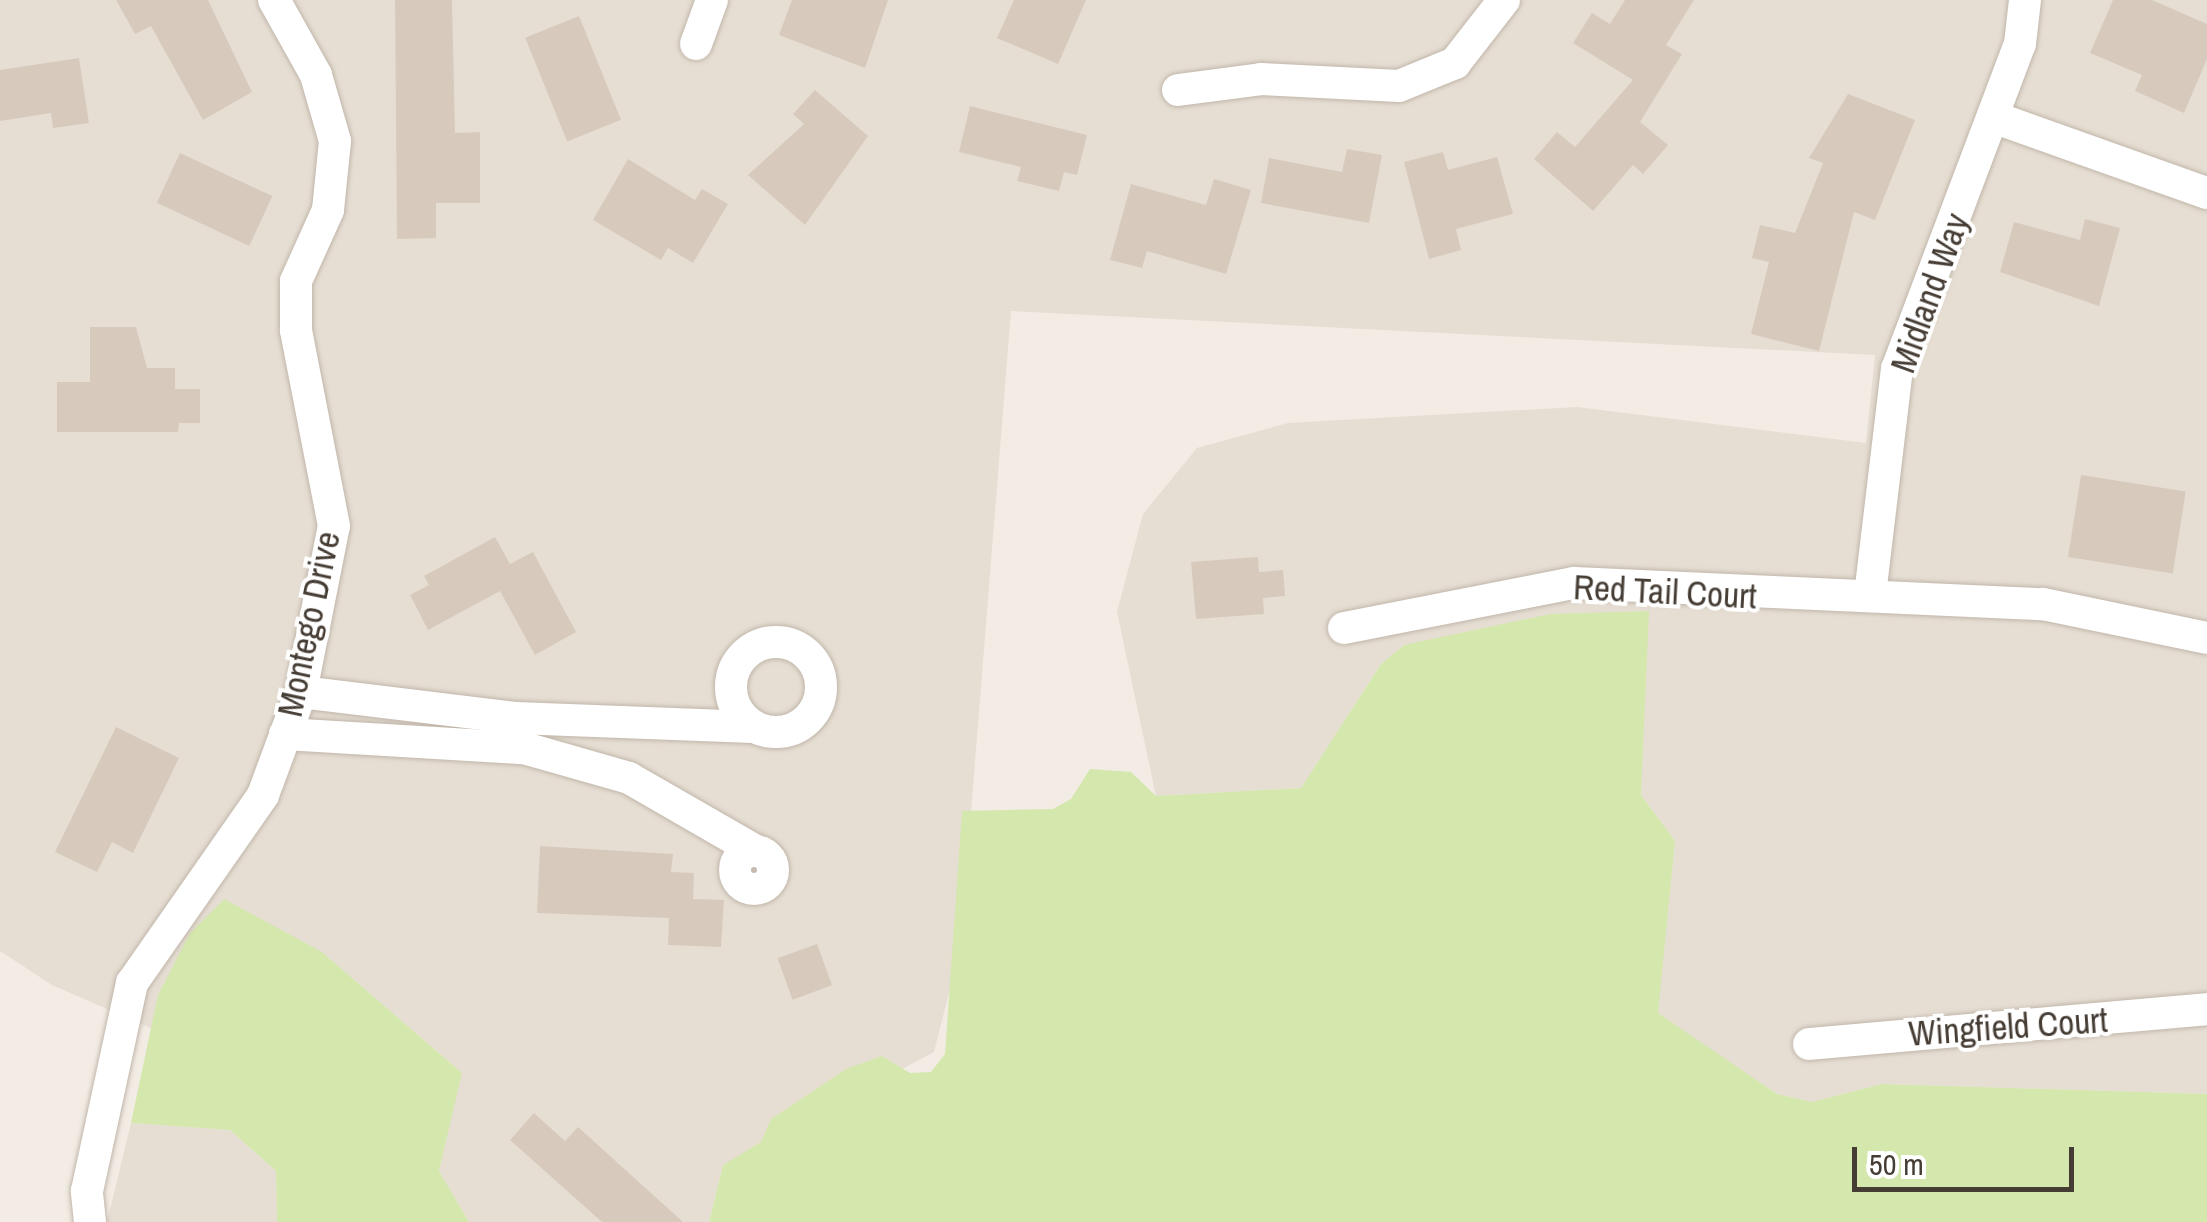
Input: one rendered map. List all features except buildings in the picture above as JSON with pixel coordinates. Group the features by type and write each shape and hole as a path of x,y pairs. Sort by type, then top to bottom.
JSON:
{"street":[{"name":"Montego Drive","path":"90,1222 88,1192 132,983 263,795 301,692 334,526 296,330 296,280 328,210 335,141 316,75 274,0"},
{"path":"696,44 712,0"},
{"path":"1178,90 1261,79 1399,86 1455,63 1504,0"},
{"name":"Midland Way","path":"1870,594 1898,369 1993,116 2025,0"},
{"path":"1993,116 2207,193"},
{"name":"Red Tail Court","path":"1344,628 1574,584 1758,598 1870,594"},
{"path":"1870,594 2043,604 2207,638"},
{"path":"301,692 516,718 753,727"},
{"path":"285,734 524,748 629,778 756,851"},
{"name":"Wingfield Court","path":"1810,1044 2207,1009"}],"shaded area":[{"path":"0,0 2207,0 2207,1094 1882,1084 1812,1102 1777,1094 1657,1013 1675,841 1641,795 1648,611 1404,645 1381,664 1301,788 1156,796 1117,612 1143,514 1197,448 1288,423 1577,407 1866,443 1875,355 1011,311 960,950 934,1052 723,1165 709,1222 469,1222 439,1171 461,1072 322,952 158,995 153,1029 52,985 0,951"},
{"path":"131,1123 230,1130 276,1171 277,1222 107,1222"}],"green space":[{"path":"1649,611 1641,795 1675,841 1658,1013 1777,1094 1812,1102 1882,1084 2207,1094 2207,1222 709,1222 723,1165 761,1142 771,1119 846,1069 882,1056 910,1073 931,1072 945,1054 962,811 1053,809 1071,799 1090,769 1131,772 1156,796 1301,788 1381,664 1404,645 1550,614"},
{"path":"224,899 322,952 462,1073 439,1171 469,1222 277,1222 276,1171 230,1130 131,1123 158,995 190,933"}]}
